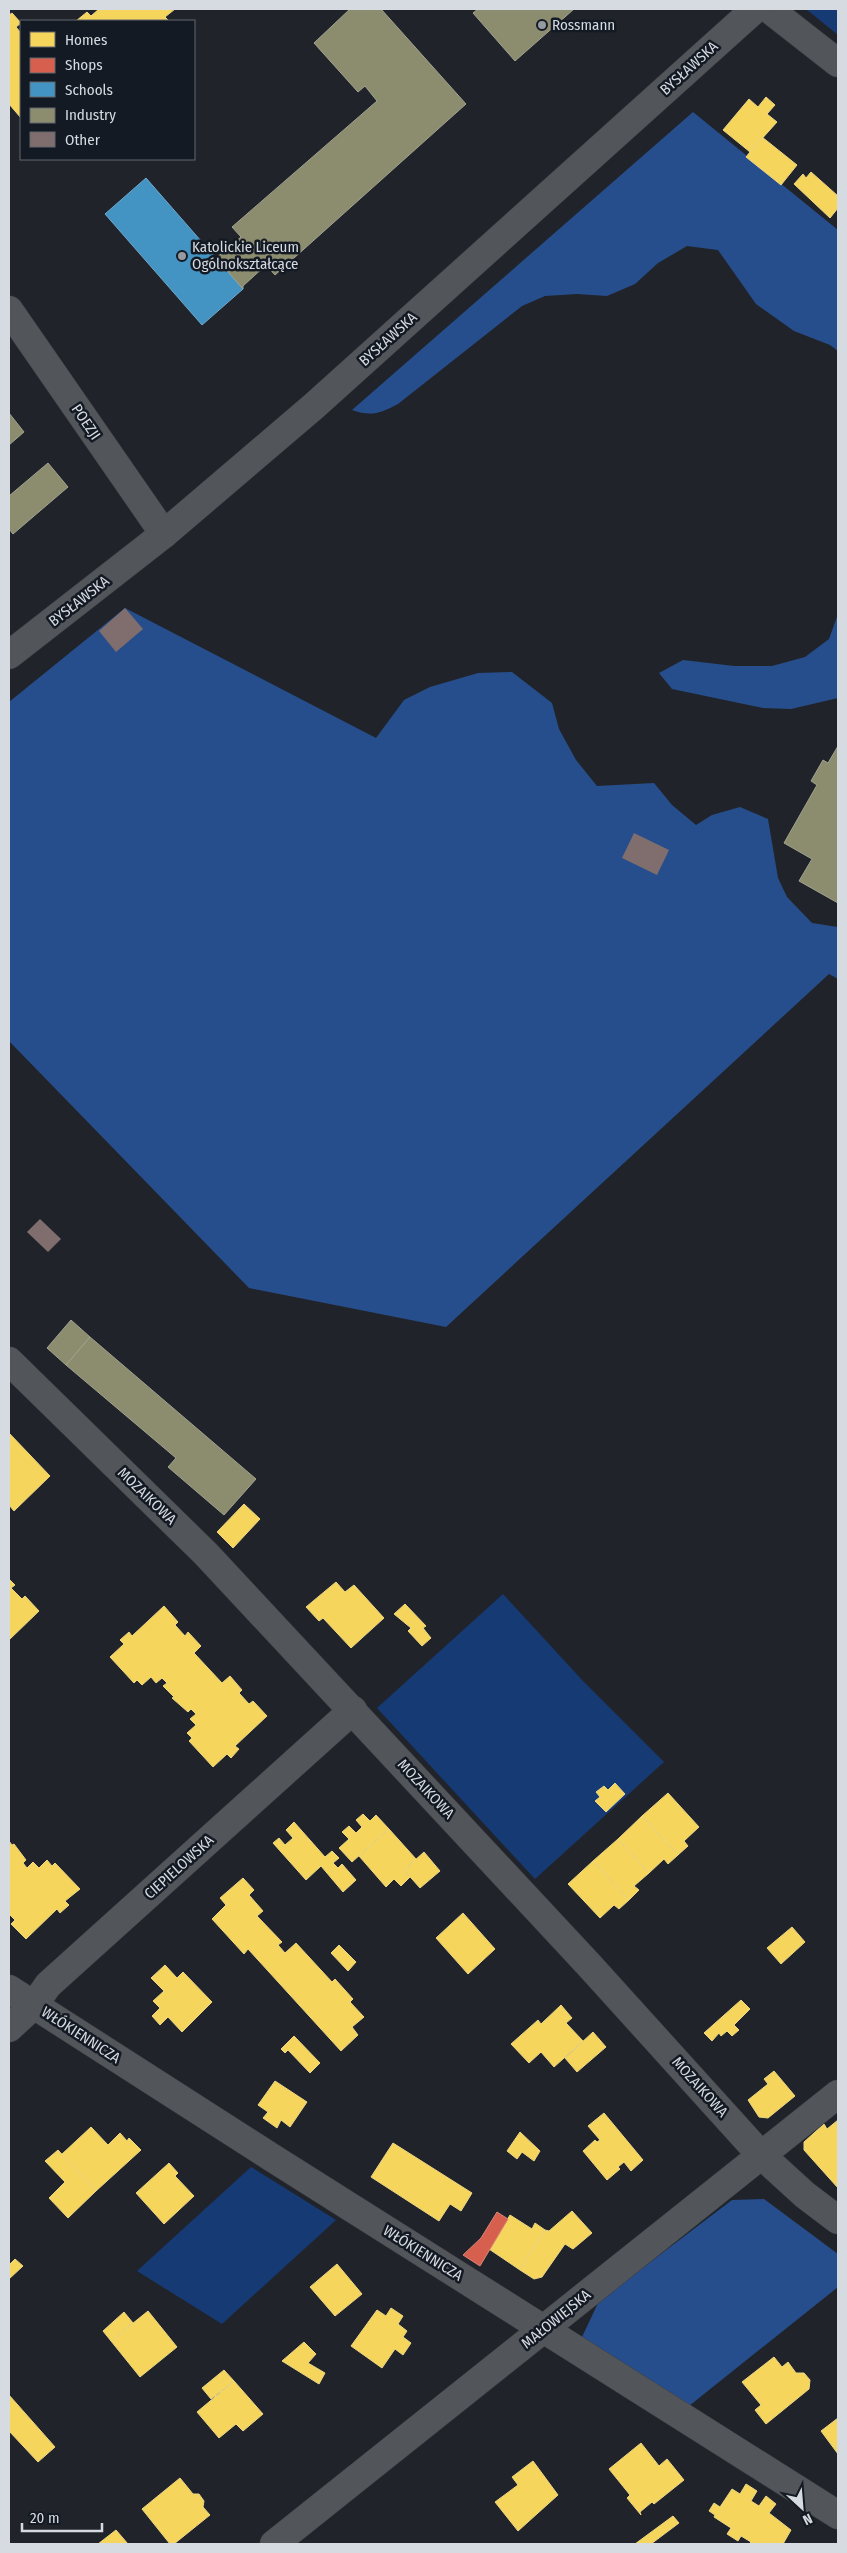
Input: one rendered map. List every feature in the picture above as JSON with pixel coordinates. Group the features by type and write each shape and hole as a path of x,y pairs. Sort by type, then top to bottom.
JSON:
{"street":[{"name":"BYSŁAWSKA","path":"9,656 164,534 314,406 755,9"},
{"path":"769,9 838,63"},
{"name":"POEZJI","path":"9,310 164,534"},
{"name":"MOZAIKOWA","path":"9,1361 206,1554 353,1710 760,2154 805,2195 838,2220"},
{"name":"CIEPIELOWSKA","path":"9,2028 34,2006 48,1985 353,1710"},
{"name":"WŁÓKIENNICZA","path":"9,1989 543,2330 838,2515"},
{"name":"MAŁOWIEJSKA","path":"274,2544 760,2154 838,2094"}],"shaded area":[{"path":"806,9 838,9 838,35"},
{"path":"693,112 838,230 838,351 830,345 794,331 756,304 718,250 687,246 658,263 635,284 607,296 577,294 545,296 522,306 398,404 386,410 370,414 352,410"},
{"path":"125,608 376,738 404,700 430,687 478,673 512,672 552,703 559,729 576,760 597,786 654,783 672,805 696,825 712,815 740,807 768,819 778,878 787,897 812,923 838,927 838,979 829,974 446,1327 249,1288 9,1041 9,702"},
{"path":"838,614 838,698 791,709 763,708 672,689 659,673 683,660 734,666 772,666 805,657 829,639"},
{"path":"503,1594 583,1681 664,1762 535,1879 377,1708"},
{"path":"251,2167 336,2220 222,2324 137,2271"},
{"path":"764,2199 838,2254 838,2287 689,2406 582,2337 599,2301 732,2200"}],"building: Homes":[{"path":"99,9 175,9 165,17 168,20 77,20 87,12 91,16"},
{"path":"12,13 20,22 16,27 20,32 20,117 9,104 9,15"},
{"path":"766,97 775,105 767,114 777,122 750,152 723,130 749,99 758,107"},
{"path":"762,137 797,165 781,185 746,157"},
{"path":"811,172 838,196 838,208 830,218 794,184 803,174 806,178"},
{"path":"9,1433 50,1476 14,1511 9,1505"},
{"path":"244,1504 260,1519 233,1548 217,1532"},
{"path":"9,1579 15,1585 11,1588 22,1599 25,1596 39,1611 9,1640"},
{"path":"336,1582 345,1592 354,1585 384,1618 351,1648 323,1618 319,1621 306,1607"},
{"path":"405,1604 426,1626 423,1628 431,1638 422,1646 408,1631 411,1628 394,1614"},
{"path":"164,1606 178,1622 175,1625 185,1636 188,1632 201,1646 194,1653 222,1683 230,1676 242,1690 239,1693 249,1704 253,1701 267,1716 235,1746 239,1749 231,1758 227,1754 213,1767 189,1741 192,1738 187,1733 196,1725 190,1719 196,1714 191,1709 188,1712 172,1698 174,1697 163,1686 167,1683 162,1678 156,1683 151,1677 142,1685 137,1680 134,1683 110,1657 124,1644 120,1640 129,1632 132,1636"},
{"path":"615,1783 625,1794 606,1812 595,1801 600,1797 596,1792 604,1786 608,1790"},
{"path":"668,1793 699,1827 684,1841 688,1846 678,1855 642,1816"},
{"path":"363,1814 370,1821 376,1815 389,1829 352,1862 339,1848 349,1839 342,1832 349,1826 356,1833 362,1827 356,1820"},
{"path":"642,1816 678,1855 668,1864 664,1859 649,1873 618,1839"},
{"path":"294,1822 325,1857 332,1851 339,1858 333,1863 338,1868 342,1864 356,1880 343,1892 321,1866 306,1880 273,1843 279,1838 285,1845 293,1838 286,1830"},
{"path":"389,1829 416,1859 404,1870 410,1877 401,1886 394,1879 386,1887 359,1856"},
{"path":"618,1839 649,1873 634,1886 639,1890 629,1900 593,1861"},
{"path":"9,1841 12,1845 14,1844 26,1860 23,1863 27,1868 33,1862 39,1868 47,1860 52,1866 55,1863 80,1889 65,1901 69,1905 60,1913 57,1909 26,1939 11,1924 15,1920 9,1914"},
{"path":"424,1852 440,1871 420,1888 404,1870"},
{"path":"593,1861 629,1900 619,1909 614,1905 600,1918 568,1884"},
{"path":"243,1878 254,1890 249,1895 263,1911 257,1916 282,1942 278,1945 285,1953 296,1943 332,1982 335,1979 353,1999 350,2002 364,2017 352,2027 358,2035 341,2051 248,1949 244,1954 212,1919 226,1905 220,1898"},
{"path":"463,1913 495,1949 468,1974 436,1938"},
{"path":"792,1927 805,1942 781,1964 767,1948"},
{"path":"339,1945 356,1962 348,1971 331,1953"},
{"path":"165,1965 177,1978 183,1972 212,2002 182,2032 168,2017 160,2025 152,2016 160,2008 153,2001 164,1991 151,1978"},
{"path":"741,2000 750,2009 734,2025 739,2030 732,2036 727,2031 721,2036 719,2033 712,2041 704,2033"},
{"path":"561,2005 572,2018 566,2023 583,2041 554,2067 541,2052 529,2063 511,2044 538,2020 541,2024"},
{"path":"593,2032 606,2047 577,2072 565,2058"},
{"path":"294,2036 320,2063 310,2073 288,2050 285,2053 281,2049"},
{"path":"774,2071 795,2096 768,2118 759,2117 748,2100 768,2084 764,2079"},
{"path":"275,2081 307,2102 290,2127 281,2120 277,2128 263,2118 268,2112 258,2105"},
{"path":"604,2113 643,2160 631,2171 624,2162 618,2167 620,2169 607,2180 583,2151 595,2140 597,2142 600,2140 588,2126"},
{"path":"838,2120 838,2188 804,2150 804,2142 824,2124 827,2129"},
{"path":"91,2127 108,2145 120,2133 127,2141 129,2138 141,2150 96,2191 61,2155"},
{"path":"520,2132 540,2151 534,2161 522,2152 517,2159 507,2151"},
{"path":"393,2143 472,2193 461,2211 450,2204 439,2221 371,2177"},
{"path":"58,2150 96,2191 68,2218 49,2198 65,2182 45,2161"},
{"path":"169,2163 178,2173 175,2176 194,2196 164,2224 136,2193"},
{"path":"572,2211 592,2233 573,2249 565,2244 542,2277 534,2279 520,2270 545,2230 549,2231"},
{"path":"510,2215 532,2229 535,2223 545,2230 520,2270 489,2249"},
{"path":"15,2259 23,2266 9,2279 9,2265"},
{"path":"337,2264 362,2294 335,2316 310,2287"},
{"path":"391,2308 403,2316 398,2324 407,2331 403,2337 411,2343 403,2355 395,2349 382,2368 351,2346 377,2310 386,2316"},
{"path":"148,2311 177,2347 140,2377 111,2341"},
{"path":"124,2312 133,2323 111,2341 103,2331"},
{"path":"304,2342 316,2354 308,2363 325,2373 319,2384 282,2361"},
{"path":"774,2357 782,2367 788,2362 796,2373 804,2373 810,2380 809,2389 766,2424 755,2410 761,2405 742,2382"},
{"path":"224,2370 234,2381 211,2399 202,2388"},
{"path":"234,2381 263,2414 243,2431 236,2424 219,2438 197,2412"},
{"path":"9,2395 55,2447 38,2462 9,2431"},
{"path":"838,2418 838,2454 821,2431"},
{"path":"641,2443 659,2466 667,2459 684,2480 654,2504 652,2502 640,2512 641,2515 627,2498 630,2495 609,2469"},
{"path":"533,2461 558,2495 518,2531 495,2502 518,2485 512,2477"},
{"path":"180,2478 193,2494 199,2494 204,2501 203,2507 210,2515 174,2544 170,2544 142,2509"},
{"path":"746,2484 757,2491 751,2501 759,2506 766,2496 776,2504 769,2513 791,2530 783,2544 749,2544 751,2542 741,2536 738,2541 727,2534 731,2528 714,2517 715,2515 709,2511 714,2503 720,2507 732,2489 740,2494"},
{"path":"673,2516 679,2523 651,2544 635,2544"},
{"path":"116,2530 128,2544 98,2544"}],"building: Shops":[{"path":"497,2212 508,2219 480,2266 463,2255 481,2238"}],"building: Schools":[{"path":"146,178 243,289 202,325 105,214"}],"building: Industry":[{"path":"350,9 381,9 466,104 275,275 266,265 243,286 243,289 216,258 241,237 232,227 377,101 365,86 358,92 314,43"},
{"path":"478,9 574,9 515,61 473,13"},
{"path":"9,413 24,432 9,445"},
{"path":"48,463 68,487 13,534 9,529 9,496"},
{"path":"838,746 838,903 799,881 812,859 784,843 817,785 811,781 823,760 828,763"},
{"path":"71,1320 90,1337 66,1365 47,1348"},
{"path":"90,1337 256,1479 224,1515 168,1467 176,1458 66,1365"}],"building: Other":[{"path":"125,608 143,629 116,652 99,631"},
{"path":"634,833 669,850 657,875 622,858"},
{"path":"40,1219 61,1239 48,1252 27,1232"}],"place":[{"name":"Rossmann","path":"542,25"},
{"name":"Katolickie Liceum Ogólnokształcące","path":"182,256"}]}
